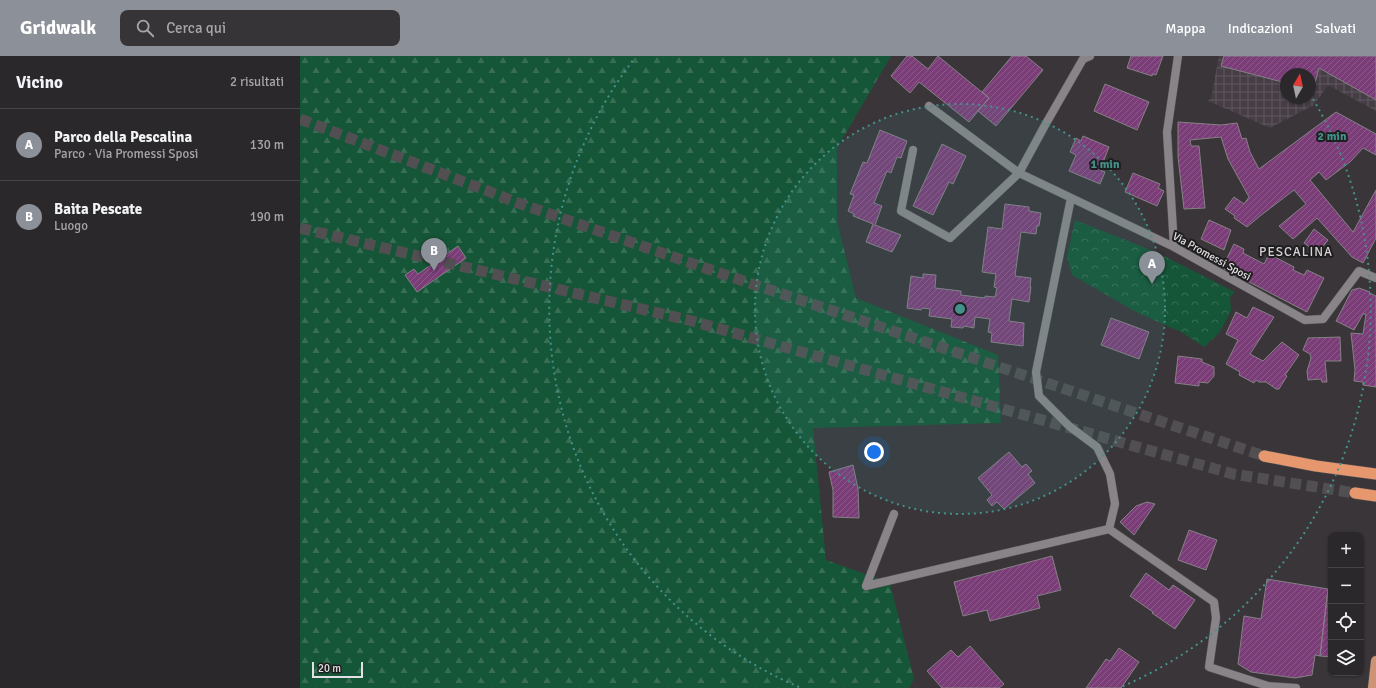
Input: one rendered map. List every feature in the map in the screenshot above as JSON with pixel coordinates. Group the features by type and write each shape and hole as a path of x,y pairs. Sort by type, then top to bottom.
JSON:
{"highway":[{"path":"1264,456 1316,466 1376,474"},
{"path":"1355,493 1376,496"}],"main road":[{"path":"1372,688 1376,661"}],"street":[{"path":"913,150 901,211 950,238 1019,173 1083,60 1090,56"},
{"path":"1174,247 1167,132 1178,56"},
{"name":"Via Promessi Sposi","path":"929,106 1019,173 1174,247 1305,320 1323,319 1359,271 1376,278"},
{"path":"1071,198 1036,372 1039,396 1069,426 1097,447 1110,474 1115,504 1109,529"},
{"path":"894,514 866,586 1109,529 1214,602 1216,618 1208,667 1268,686 1296,688"}],"shaded area":[{"path":"1219,56 1376,56 1376,111 1328,85 1316,102 1316,68 1280,68 1280,104 1315,104 1270,128 1208,101 1211,98"}],"green space":[{"path":"300,56 891,56 837,148 837,221 856,298 998,355 1001,423 813,428 826,560 890,583 914,679 909,688 300,688"},
{"path":"1075,220 1158,253 1235,292 1230,297 1231,311 1219,333 1204,347 1183,333 1136,312 1072,275 1067,257"}],"building":[{"path":"907,56 912,56 928,69 938,56 989,98 969,122 919,82 910,93 891,76"},
{"path":"1012,56 1026,56 1043,70 996,126 978,111 989,98 982,92"},
{"path":"1131,56 1163,56 1156,75 1153,74 1152,76 1127,68"},
{"path":"1224,56 1376,56 1376,100 1319,68 1316,79 1316,68 1280,68 1280,81 1221,66"},
{"path":"1105,84 1149,102 1137,130 1094,111"},
{"path":"1336,112 1376,134 1376,155 1363,148 1350,162 1326,180 1319,172 1310,180 1353,232 1376,190 1376,238 1363,263 1352,257 1317,218 1293,239 1279,226 1306,204 1294,190 1247,227 1234,218 1235,216 1225,209 1234,197 1244,204 1249,197 1228,159 1221,137 1190,140 1191,146 1199,146 1205,208 1184,209 1178,157 1178,122 1221,125 1237,123 1242,139 1246,138 1250,152 1259,169"},
{"path":"880,130 907,141 901,158 897,157 891,173 887,171 874,203 882,206 875,225 901,235 892,252 866,242 873,224 853,216 854,214 848,211 854,195 850,194 863,162 867,163"},
{"path":"1083,136 1109,147 1100,170 1105,172 1100,184 1069,171 1076,155 1070,152 1076,138 1081,141"},
{"path":"942,144 966,156 953,184 949,182 933,215 913,206"},
{"path":"1133,173 1160,184 1158,188 1164,191 1157,206 1125,192"},
{"path":"1005,204 1029,207 1029,211 1041,213 1036,234 1021,232 1015,276 1031,278 1029,302 1012,299 1009,321 1024,323 1023,346 991,342 992,333 988,332 990,319 975,317 974,328 964,326 963,328 951,327 952,319 929,316 930,309 922,308 921,310 907,308 911,276 923,278 923,274 936,275 935,288 961,291 961,295 985,298 985,296 995,297 997,288 994,287 996,274 982,272 988,227 1002,229"},
{"path":"1209,220 1231,230 1224,250 1201,239"},
{"path":"1314,229 1328,240 1318,253 1304,243"},
{"path":"1234,244 1244,249 1243,253 1264,264 1269,254 1294,267 1293,270 1304,275 1307,270 1324,278 1307,312 1222,268"},
{"path":"458,246 466,258 417,292 405,275 414,269 418,274"},
{"path":"1359,288 1376,296 1376,387 1363,385 1363,382 1354,381 1355,370 1351,333 1363,334 1366,314 1363,314 1354,330 1336,321 1352,290"},
{"path":"1253,307 1274,317 1250,354 1263,361 1282,342 1299,355 1285,375 1287,376 1279,389 1276,389 1266,382 1259,382 1256,380 1254,383 1239,375 1240,372 1226,364 1238,340 1226,334 1236,312 1247,318"},
{"path":"1111,318 1149,332 1139,359 1101,345"},
{"path":"1340,337 1341,361 1325,361 1327,382 1322,382 1321,379 1308,380 1307,371 1311,358 1310,354 1303,350 1308,338"},
{"path":"1178,356 1202,359 1202,362 1214,367 1214,376 1208,383 1199,382 1199,386 1175,383"},
{"path":"1009,452 1022,467 1026,464 1032,471 1028,474 1035,483 1004,509 997,502 992,506 987,500 992,495 978,478"},
{"path":"853,465 858,489 859,518 833,517 833,490 829,472"},
{"path":"1147,502 1155,504 1134,535 1120,522 1136,506"},
{"path":"1189,530 1217,540 1206,570 1178,560"},
{"path":"1052,556 1061,590 1037,596 1040,608 990,621 987,610 963,616 954,582"},
{"path":"1146,573 1169,590 1173,585 1195,600 1175,629 1130,596"},
{"path":"1267,579 1328,589 1320,656 1315,655 1312,675 1295,678 1251,672 1238,664 1244,616 1261,619"},
{"path":"1328,589 1328,657 1320,656"},
{"path":"970,646 1004,684 999,688 942,688 927,671 951,650 958,657"},
{"path":"1119,648 1139,662 1121,688 1086,688 1106,659 1110,661"}],"tunnel":[{"path":"300,119 524,205 708,269 1264,456"},
{"path":"300,228 692,321 1233,474 1355,493"}],"place":[{"name":"Baita Pescate","path":"434,271"},
{"name":"Parco della Pescalina","path":"1152,284"}],"district":[{"name":"PESCALINA","path":"1296,251"}]}
